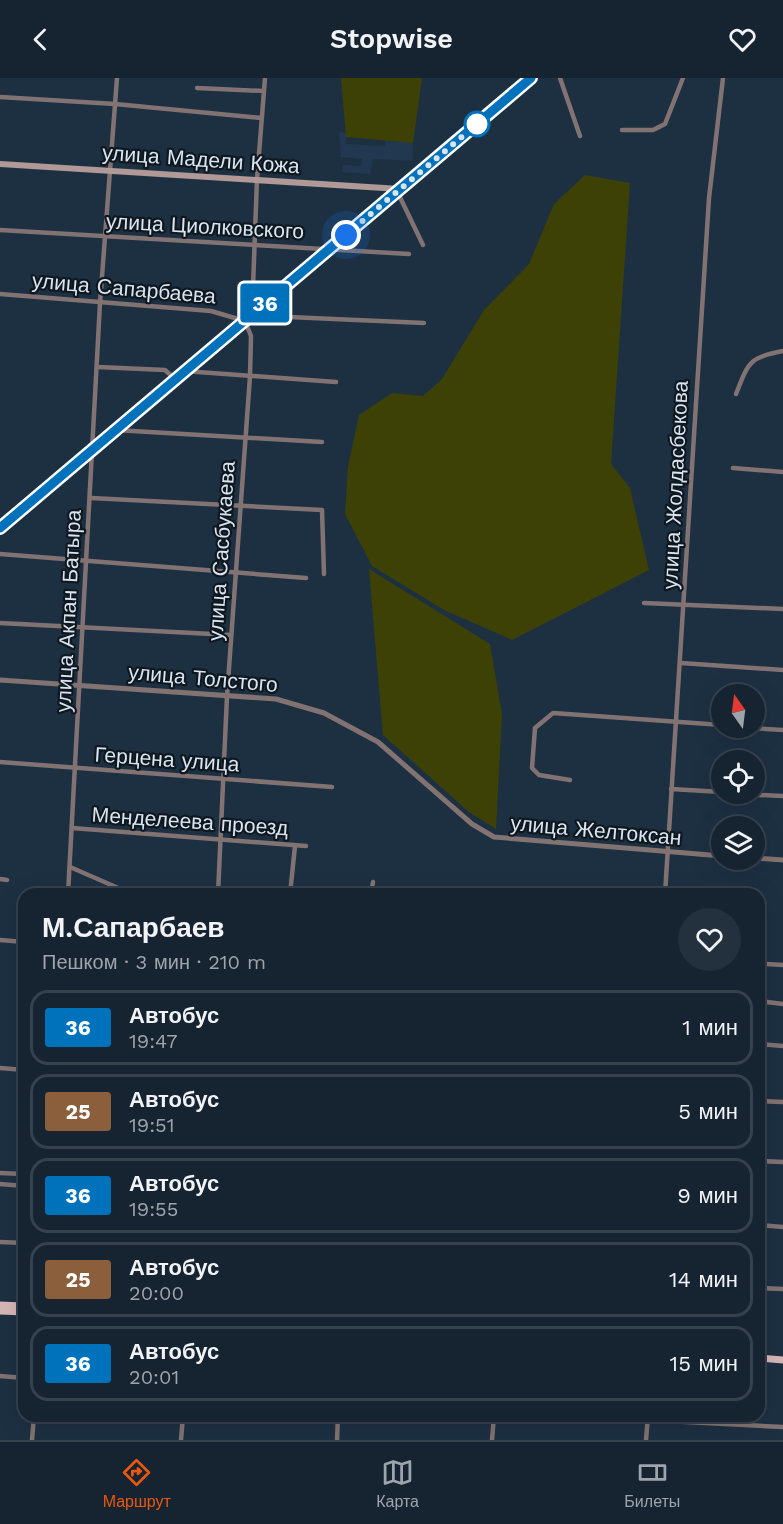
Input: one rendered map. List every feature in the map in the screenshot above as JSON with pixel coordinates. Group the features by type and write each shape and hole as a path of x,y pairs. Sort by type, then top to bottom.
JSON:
{"main road":[{"path":"0,528 531,78"},
{"name":"улица Мадели Кожа","path":"0,164 110,169 398,190"},
{"path":"0,1305 18,1306"},
{"path":"0,1311 18,1312"},
{"path":"765,1356 783,1358"}],"street":[{"name":"улица Акпан Батыра","path":"68,888 88,562 100,303 117,78"},
{"path":"252,314 257,179 265,78"},
{"path":"560,78 580,136"},
{"path":"622,130 660,128 665,124 683,78"},
{"name":"улица Жолдасбекова","path":"664,888 685,603 708,210 723,78"},
{"path":"197,88 264,91"},
{"path":"0,97 115,104 261,118"},
{"path":"398,190 423,245"},
{"name":"улица Циолковского","path":"0,230 409,254"},
{"name":"улица Сапарбаева","path":"0,294 211,311 244,321"},
{"path":"263,305 274,313 289,317 424,323"},
{"name":"улица Сасбукаева","path":"218,888 227,696 250,376 251,336 244,321"},
{"path":"736,394 745,370 757,356 783,351"},
{"path":"98,367 165,370 175,379"},
{"path":"184,371 336,382"},
{"path":"115,430 322,442"},
{"path":"733,468 783,472"},
{"path":"91,498 324,511 324,574"},
{"path":"0,554 306,578"},
{"path":"644,603 783,609"},
{"path":"0,623 231,635"},
{"path":"681,663 783,670"},
{"name":"улица Толстого","path":"0,680 291,702 324,713 378,742 472,824"},
{"path":"570,780 539,776 532,768 534,728 553,713 711,724"},
{"path":"765,729 783,730"},
{"name":"Герцена улица","path":"0,762 332,787"},
{"path":"671,789 711,791"},
{"path":"765,795 783,796"},
{"name":"улица Желтоксан","path":"472,824 485,833 506,840 711,855"},
{"name":"Менделеева проезд","path":"72,828 306,846"},
{"path":"291,888 295,846"},
{"path":"765,859 783,860"},
{"path":"70,867 118,888"},
{"path":"0,879 7,880"},
{"path":"372,888 373,882"},
{"path":"0,940 18,942"},
{"path":"766,964 783,964"},
{"path":"765,1002 783,1004"},
{"path":"765,1044 783,1046"},
{"path":"0,1068 18,1070"},
{"path":"765,1101 783,1102"},
{"path":"765,1161 783,1162"},
{"path":"0,1173 18,1174"},
{"path":"0,1184 18,1186"},
{"path":"765,1226 783,1227"},
{"path":"0,1242 18,1243"},
{"path":"765,1288 783,1289"},
{"path":"0,1376 18,1378"},
{"path":"32,1440 34,1422"},
{"path":"181,1440 182,1422"},
{"path":"337,1440 338,1422"},
{"path":"492,1440 494,1422"},
{"path":"646,1440 648,1422"},
{"path":"708,1422 783,1427"}],"shaded area":[{"path":"341,78 422,78 413,143 346,137"},
{"path":"339,132 346,133 346,144 385,146 385,141 413,142 412,161 373,159 370,174 342,172 343,165 361,166 362,159 341,157"},
{"path":"585,175 630,183 611,464 630,488 649,570 512,640 444,610 372,566 345,514 348,466 359,415 392,393 423,396 442,379 484,310 529,264 554,204"},
{"path":"369,569 490,644 502,714 496,829 469,812 383,735"}],"bus line":[{"name":"36","path":"0,528 531,78"}],"route":[{"path":"346,235 477,124"}]}
